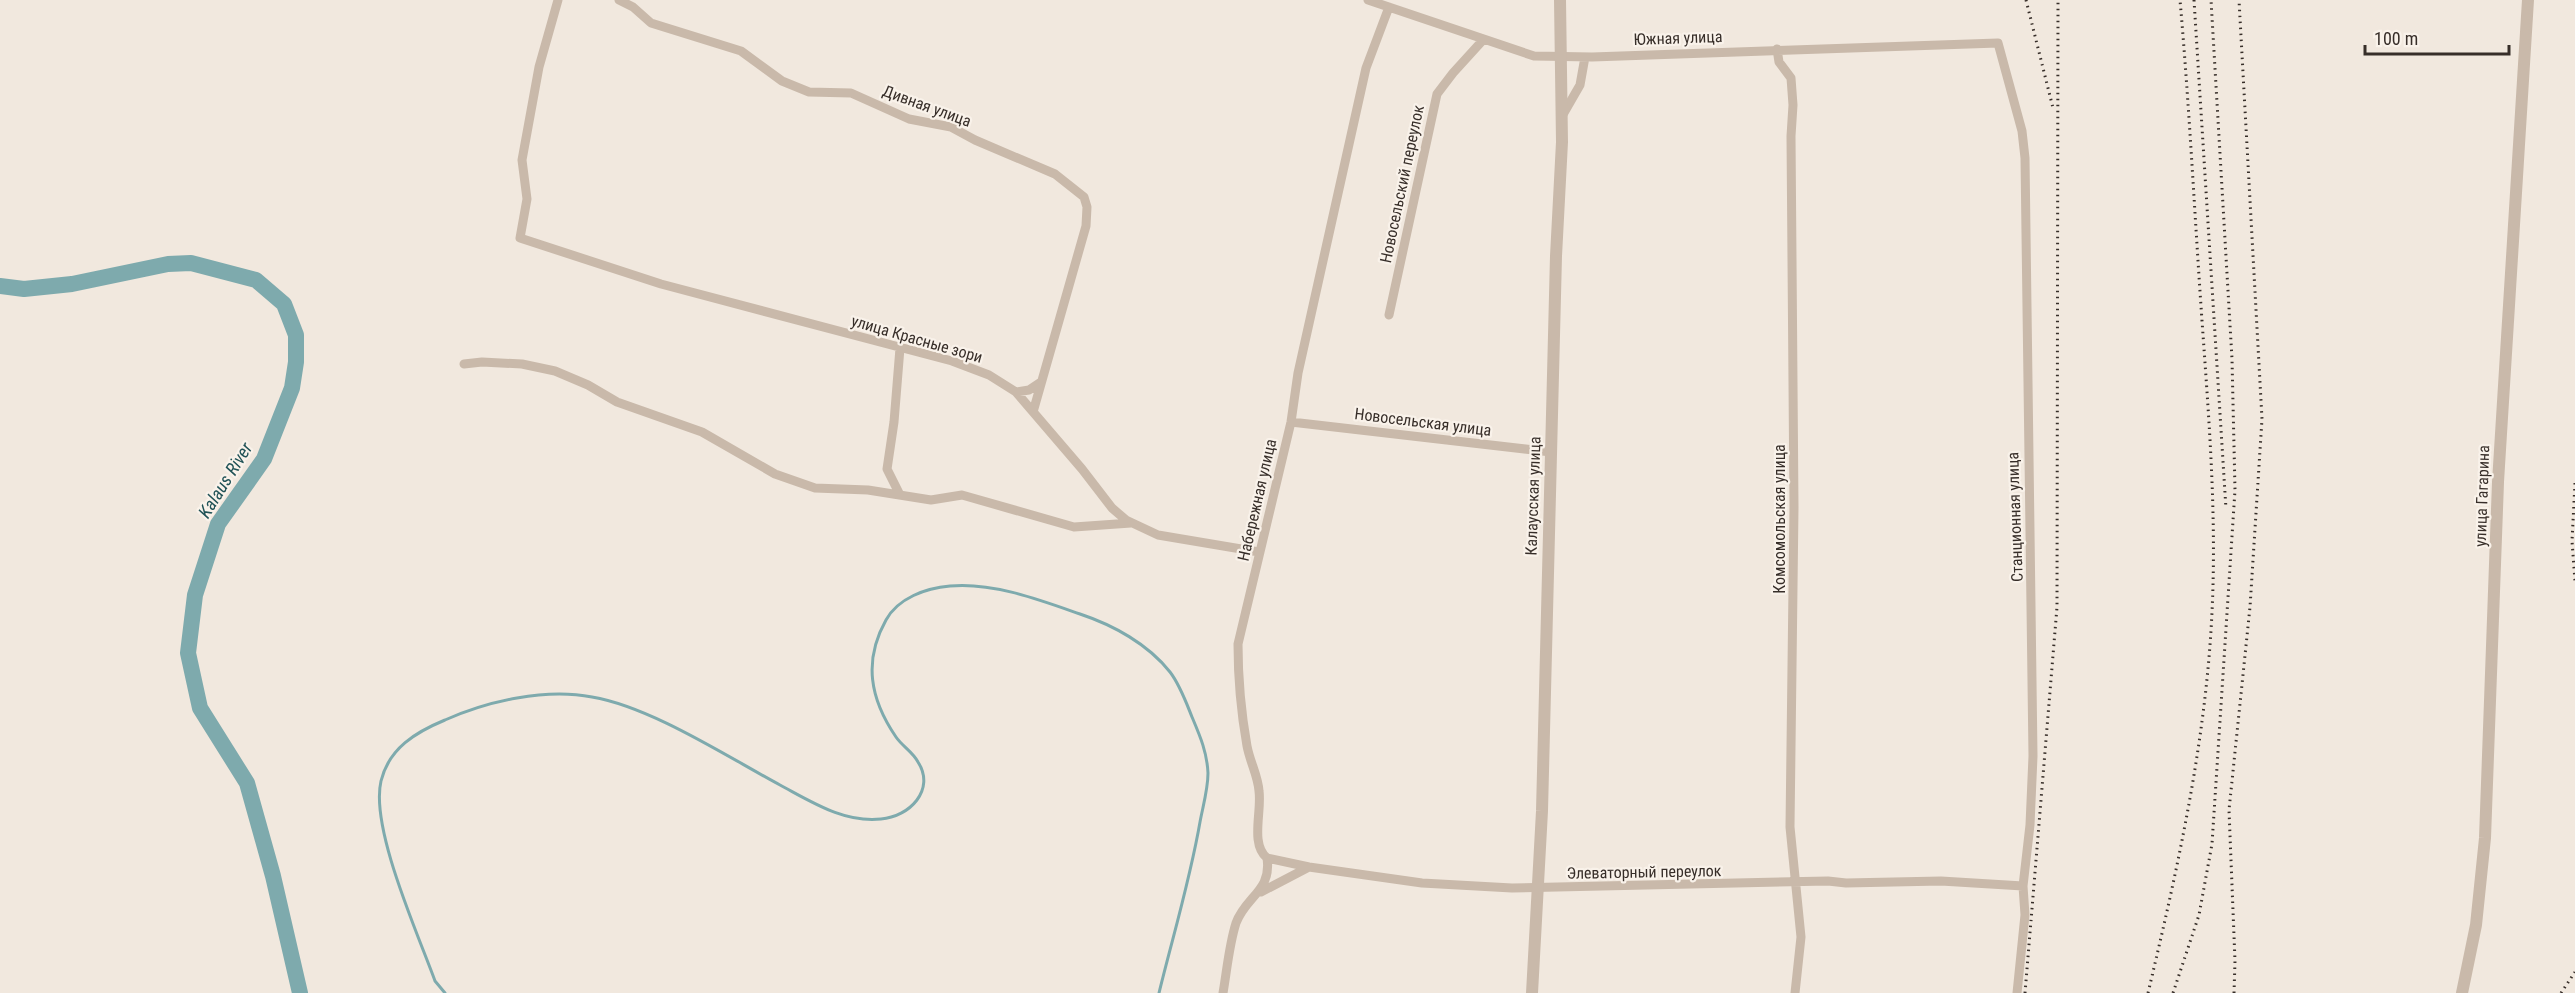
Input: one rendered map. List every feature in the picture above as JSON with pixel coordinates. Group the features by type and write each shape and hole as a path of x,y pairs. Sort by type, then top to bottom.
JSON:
{"street":[{"name":"улица Красные зори","path":"558,0 539,68 522,160 527,199 520,238 661,284 978,370 998,379 1016,393 1112,508 1131,523 1158,535 1259,552"},
{"name":"Дивная улица","path":"619,0 633,7 651,22 741,51 772,75 791,85 808,92 851,93 909,119 951,127 975,140 1055,174 1080,192 1087,207 1086,225 1034,412"},
{"name":"Южная улица","path":"1368,0 1534,56 1585,57 1998,43"},
{"name":"Калаусская улица","path":"1532,993 1542,811 1561,118 1560,0"},
{"name":"улица Гагарина","path":"2462,993 2476,925 2485,838 2498,482 2528,0"},
{"name":"Набережная улица","path":"1223,993 1237,921 1268,877 1267,858 1260,852 1258,843 1259,790 1247,749 1238,678 1239,644 1291,422 1301,361 1365,68 1389,7"},
{"name":"Новосельский переулок","path":"1389,315 1437,94 1483,40"},
{"name":"Станционная улица","path":"1998,43 2022,130 2025,158 2033,756 2030,825 2023,886 2025,915 2018,993"},
{"name":"Комсомольская улица","path":"1777,49 1779,62 1791,78 1793,105 1791,136 1794,507 1790,827 1801,937 1794,993"},
{"path":"1561,118 1580,85 1585,57"},
{"path":"900,348 894,422 887,469 900,495"},
{"path":"464,364 482,362 522,364 555,370 588,385 617,402 709,435 775,474 803,485 931,500 962,495 1074,527 1131,523"},
{"path":"1016,393 1024,392 1041,382"},
{"name":"Новосельская улица","path":"1291,422 1551,452"},
{"name":"Элеваторный переулок","path":"1267,858 1310,867 1422,883 1536,889 1941,881 2023,886"},
{"path":"1257,894 1310,867"}],"waterway":[{"name":"Kalaus River","path":"0,286 24,289 72,284 168,264 191,263 256,280 284,304 296,335 296,362 292,388 264,459 218,524 195,595 188,653 200,708 247,783 273,876 300,993"},
{"path":"445,993 435,981 398,881 382,825 379,801 381,781 390,759 405,743 445,720 498,702 536,695 592,697 615,702 663,722 829,810 854,818 891,817 901,813 917,800 922,792 923,772 913,755 896,737 880,708 873,680 874,650 886,620 891,612 905,600 932,589 966,585 999,589 1033,598 1117,630 1141,644 1174,677 1203,744 1208,779 1191,865 1159,993"}],"railway":[{"path":"2026,0 2053,108"},
{"path":"2025,993 2057,607 2058,0"},
{"path":"2148,993 2189,804 2204,708 2212,612 2213,497 2180,0"},
{"path":"2194,0 2226,509"},
{"path":"2173,993 2199,915 2212,844 2235,490 2232,359 2211,0"},
{"path":"2234,993 2235,961 2229,810 2250,607 2262,419 2239,0"},
{"path":"2575,483 2572,541 2575,581"},
{"path":"2561,993 2575,972"}]}
